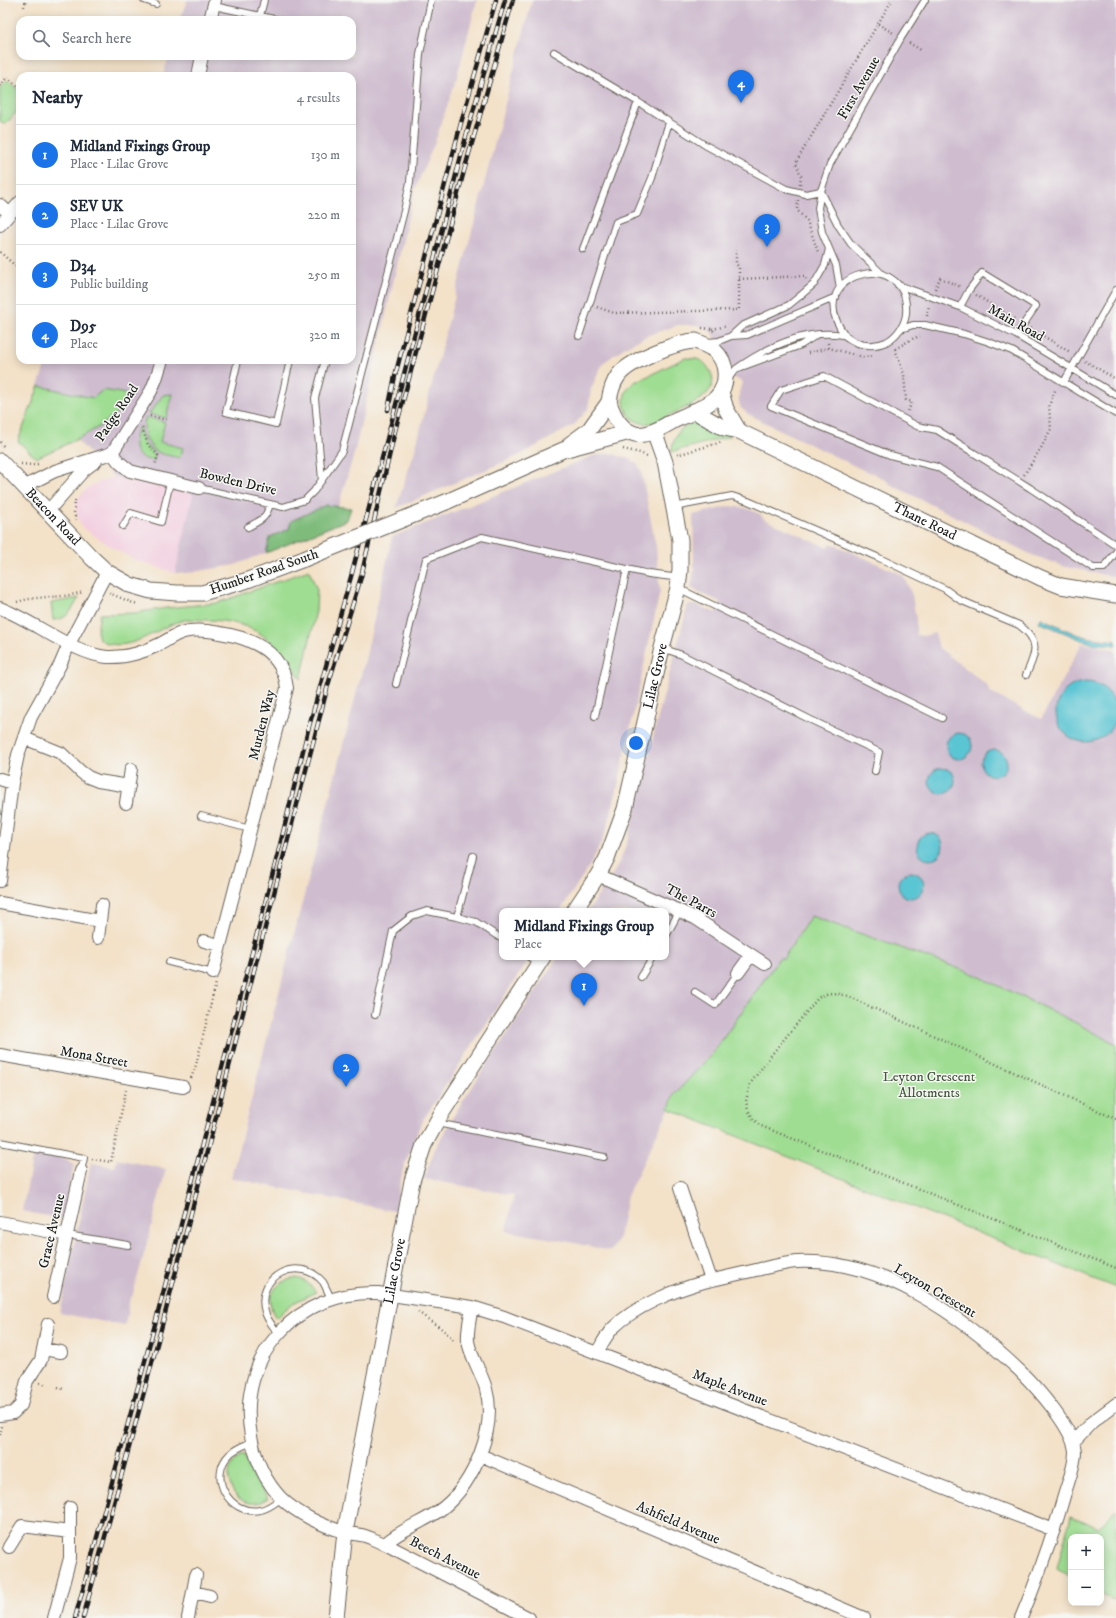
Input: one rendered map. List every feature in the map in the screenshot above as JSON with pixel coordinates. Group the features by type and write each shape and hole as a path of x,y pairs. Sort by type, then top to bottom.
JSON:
{"street":[{"path":"211,16 214,3"},
{"path":"199,72 201,60"},
{"path":"0,205 10,214"},
{"path":"0,225 16,207"},
{"path":"723,388 712,401 694,411 654,430 639,434 630,432 618,420 609,402 618,376 625,369 671,346 683,342 696,341 715,351 720,358 726,373 723,388 726,408 739,431"},
{"name":"Padge Road","path":"48,511 84,470 107,454 151,391 161,364"},
{"name":"Humber Road South","path":"563,450 589,430 609,402"},
{"name":"Thane Road","path":"694,411 724,428 739,431 1041,578 1061,586 1116,595"},
{"name":"Lilac Grove","path":"576,908 598,875 607,858 625,809 662,648 679,583 680,540 665,462 654,430"},
{"name":"Humber Road South","path":"107,572 130,585 152,591 177,594 202,593 245,581 304,559 446,502 563,450 630,432"},
{"name":"Padge Road","path":"25,486 55,470 107,454"},
{"name":"Bowden Drive","path":"107,454 130,471 199,488"},
{"name":"Beacon Road","path":"4,456 25,486 73,539 107,572"},
{"path":"0,881 12,783 30,718 60,665 69,644 107,572"},
{"path":"1,608 69,644"},
{"name":"Murden Way","path":"69,644 88,652 106,657 128,656 143,652 186,632 208,631 247,639 258,644 273,656 282,668 286,678 287,688 213,973"},
{"path":"24,738 61,753 88,777 98,781 129,786"},
{"path":"126,803 131,770"},
{"path":"0,779 12,783"},
{"name":"The Parrs","path":"598,875 680,910 695,918 765,964"},
{"path":"0,903 100,921"},
{"path":"98,938 102,905"},
{"path":"204,941 220,945"},
{"path":"738,973 751,955"},
{"name":"Lilac Grove","path":"336,1618 345,1532 412,1181 424,1145 436,1123 536,960"},
{"name":"Mona Street","path":"0,1055 128,1079 184,1087"},
{"name":"Grace Avenue","path":"53,1297 81,1171"},
{"path":"680,1188 711,1280"},
{"path":"0,1222 67,1235"},
{"name":"Leyton Crescent","path":"597,1353 613,1327 629,1315 669,1294 711,1280 781,1264 810,1262 848,1266 866,1271 888,1279 944,1310 1006,1358 1030,1381 1060,1418 1073,1442 1075,1452 1073,1463 1054,1530 1021,1618"},
{"name":"Maple Avenue","path":"252,1442 248,1412 249,1396 259,1363 278,1333 302,1313 331,1298 366,1292 472,1307 504,1317 1054,1530"},
{"path":"385,1544 394,1535 425,1520 444,1507 458,1493 480,1455 488,1429 489,1413 487,1391 468,1342 468,1330 472,1307"},
{"path":"4,1415 18,1410 21,1405 27,1381 39,1364 48,1324"},
{"path":"43,1349 61,1352"},
{"path":"1073,1442 1092,1422 1116,1404"},
{"name":"Beech Avenue","path":"252,1442 261,1469 272,1486 282,1498 296,1509 326,1526 364,1536 385,1544 529,1618"},
{"name":"Ashfield Avenue","path":"480,1455 864,1618"},
{"path":"54,1618 70,1558 70,1508"},
{"path":"9,1547 22,1526 70,1532"},
{"path":"188,1618 196,1575"},
{"path":"194,1592 210,1596"}],"lane":[{"path":"144,0 156,4"},
{"path":"214,3 260,16 264,0"},
{"name":"Bowden Drive","path":"199,488 283,507 305,500 314,491 342,451 404,211 410,182 420,54 431,0"},
{"name":"First Avenue","path":"840,288 836,265 822,232 818,208 821,191 830,164 924,0"},
{"path":"554,52 638,102 705,145 786,190 806,194 821,191 838,226 851,244 882,274"},
{"path":"584,249 638,102"},
{"path":"579,336 616,222 637,214 652,178 669,122"},
{"path":"731,336 742,326 771,314 794,301 814,284 825,264 829,249"},
{"path":"872,272 882,274 890,278 898,285 904,294 907,305 906,316 901,329 896,335 877,345 863,344 851,340 838,326 834,316 834,303 840,288 849,279 860,274 872,272"},
{"path":"960,307 969,290 982,272 1036,306 1016,335"},
{"name":"Main Road","path":"898,285 960,307 1016,335 1116,395"},
{"path":"1064,382 1116,290"},
{"path":"696,341 719,340 731,336 747,335 836,297"},
{"name":"Main Road","path":"901,329 913,326 925,326 964,334 1012,351 1116,414"},
{"path":"723,388 736,369 752,357 774,347 800,336 827,334 845,335"},
{"path":"237,364 226,412 276,424 289,364"},
{"path":"322,480 315,398 324,364"},
{"path":"1116,545 1020,481 937,430 917,426 824,376 781,390 771,406 890,455 937,467 1093,568 1104,568 1116,552"},
{"path":"123,526 131,513 161,522 170,482"},
{"path":"674,506 732,496 748,501 877,556 945,589 960,600 1019,625 1026,630 1034,643 1035,650 1026,675"},
{"path":"248,527 263,519 267,514 270,504"},
{"path":"396,684 426,559 482,537 649,574 679,583 942,718"},
{"path":"595,716 627,569"},
{"path":"662,648 682,655 811,720 879,752 875,771"},
{"path":"201,816 250,829"},
{"path":"457,917 473,856"},
{"path":"669,930 680,910"},
{"path":"375,1015 393,931 412,916 427,911 457,917 476,922 499,937"},
{"path":"641,977 651,960"},
{"path":"169,962 213,973"},
{"path":"695,992 715,1005 738,973"},
{"path":"436,1123 604,1157"},
{"path":"0,1142 84,1158 81,1171"},
{"path":"67,1235 128,1245"},
{"path":"278,1333 265,1313 263,1304 267,1286 277,1275 291,1269 311,1272 323,1283 331,1298"},
{"path":"252,1442 238,1448 230,1454 224,1463 221,1472 221,1482 224,1492 230,1502 238,1507 249,1510 268,1508 282,1498"}],"path":[{"path":"24,7 26,0"},
{"path":"820,256 807,221 797,210 801,176 796,162 892,0"},
{"path":"0,86 8,77 16,84"},
{"path":"589,304 614,313 739,310 739,267 736,264 736,250"},
{"path":"0,252 16,266"},
{"path":"739,279 804,276 814,284"},
{"path":"827,334 829,348 863,357 876,356"},
{"path":"889,352 912,339 925,334"},
{"path":"895,349 904,374 906,400 912,402 905,419"},
{"path":"1050,384 1062,392"},
{"path":"1020,481 1041,448 1050,429 1049,406 1056,388"},
{"path":"135,415 167,420"},
{"path":"135,415 142,423 148,445 158,455 152,477"},
{"path":"676,455 724,441"},
{"path":"0,442 4,456"},
{"path":"621,449 640,453 649,457"},
{"path":"16,460 20,463 33,465 37,465 46,460 55,470"},
{"path":"70,486 78,493 74,504 76,522"},
{"path":"1,608 19,601 81,593 99,586"},
{"path":"184,1087 190,1079 196,1066 217,986 213,973"},
{"path":"1116,1119 847,996 833,992 825,993 818,998 785,1036 750,1084 746,1101 748,1110 754,1120 761,1126 1116,1268"},
{"path":"84,1158 111,1162 128,1079"},
{"path":"415,1310 442,1329 459,1346"},
{"path":"58,1387 63,1388"}],"shaded area":[{"path":"187,0 477,0 456,80 435,142 414,191 354,454 332,527 235,565 187,573 175,573 193,494 135,480 114,477 34,398 46,364 356,364 356,72 164,72 168,60 356,60 356,16 181,16"},
{"path":"532,0 1116,0 1116,577 1066,567 1032,555 890,484 873,473 865,471 748,414 741,408 739,403 739,393 742,382 733,377 732,367 722,346 710,331 697,325 678,325 646,336 625,347 603,363 591,389 588,409 574,425 520,455 396,508 415,450"},
{"path":"610,453 632,460 641,470 656,547 660,591 608,825 590,865 562,908 499,908 499,960 528,960 421,1123 403,1169 394,1211 231,1178 366,656 392,537 592,456"},
{"path":"114,477 135,480 194,494 175,573 135,560 83,528 76,510 76,501 87,488"},
{"path":"730,506 746,508 760,514 764,519 828,548 831,543 903,575 912,595 916,619 916,635 924,636 935,633 939,648 987,685 991,693 1041,719 1082,643 1116,650 1116,1044 974,974 811,916 783,959 780,958 713,1053 673,1096 669,1109 627,1196 619,1237 611,1251 565,1241 506,1231 514,1195 424,1179 435,1149 457,1110 556,960 669,960 669,908 590,908 619,864 629,836 659,713 688,605 697,605 716,613 720,602 691,588 694,570 693,515"},
{"path":"34,1151 66,1159 74,1165 62,1219 22,1211"},
{"path":"117,1159 166,1169 132,1297 130,1297 125,1326 60,1313 91,1163 115,1167"}],"green space":[{"path":"7,80 16,88 16,113 5,125 0,121 0,88"},
{"path":"685,358 702,361 710,371 713,380 711,388 706,394 690,406 655,422 643,423 636,421 630,416 624,404 627,389 633,383"},
{"path":"39,386 93,398 103,390 133,395 114,416 106,422 72,442 36,458 18,441"},
{"path":"172,394 166,418 149,414 163,395"},
{"path":"146,417 165,422 160,442 183,448 180,458 161,454 152,448 145,436 144,431"},
{"path":"695,422 700,422 731,436 671,452 676,437 681,429"},
{"path":"139,426 144,443 155,455 154,461 141,457 136,450 135,437"},
{"path":"326,505 351,508 347,520 266,553 270,537 289,529 291,521"},
{"path":"309,570 317,590 316,611 301,679 283,654 263,636 252,629 225,621 194,619 184,620 141,639 120,645 109,644 99,639 97,631 100,614 134,613 218,603"},
{"path":"79,598 72,610 66,616 58,620 53,620 51,603"},
{"name":"Leyton Crescent Allotments","path":"811,916 974,974 1116,1044 1116,1288 669,1109 673,1096 713,1053 780,957 783,959"},
{"path":"296,1278 305,1281 316,1292 293,1303 276,1318 272,1311 271,1304 273,1292 282,1283"},
{"path":"243,1455 253,1476 268,1498 256,1503 249,1503 242,1500 232,1490 229,1476 230,1469 233,1463"},
{"path":"1116,1509 1116,1602 1104,1596 1104,1534 1068,1534 1068,1575 1057,1568 1071,1516 1098,1527"}],"water":[{"path":"1041,618 1076,634 1091,638 1116,641 1116,645 1092,643 1082,640 1039,622"},
{"path":"1086,682 1103,687 1111,695 1116,712 1111,729 1103,737 1086,742 1069,737 1061,729 1056,712 1061,695 1069,687"},
{"path":"959,733 968,737 972,746 968,755 959,759 950,755 946,746 950,737"},
{"path":"994,750 1003,754 1007,763 1003,772 994,776 985,772 981,763 985,754"},
{"path":"942,768 951,772 955,781 951,790 942,794 933,790 929,781 933,772"},
{"path":"930,833 939,837 943,846 939,855 930,859 921,855 917,846 921,837"},
{"path":"911,872 920,876 924,885 920,894 911,898 902,894 898,885 902,876"}],"railway":[{"path":"388,410 395,376 461,123 496,0"},
{"path":"75,1618 154,1328 278,853 308,730 352,573 468,129 505,0"},
{"path":"83,1618 161,1329 328,685 361,577 395,431 464,171 513,0"}],"place":[{"name":"D95","path":"741,103"},
{"name":"D34","path":"767,247"},
{"name":"Midland Fixings Group","path":"584,1006"},
{"name":"SEV UK","path":"346,1087"}]}
